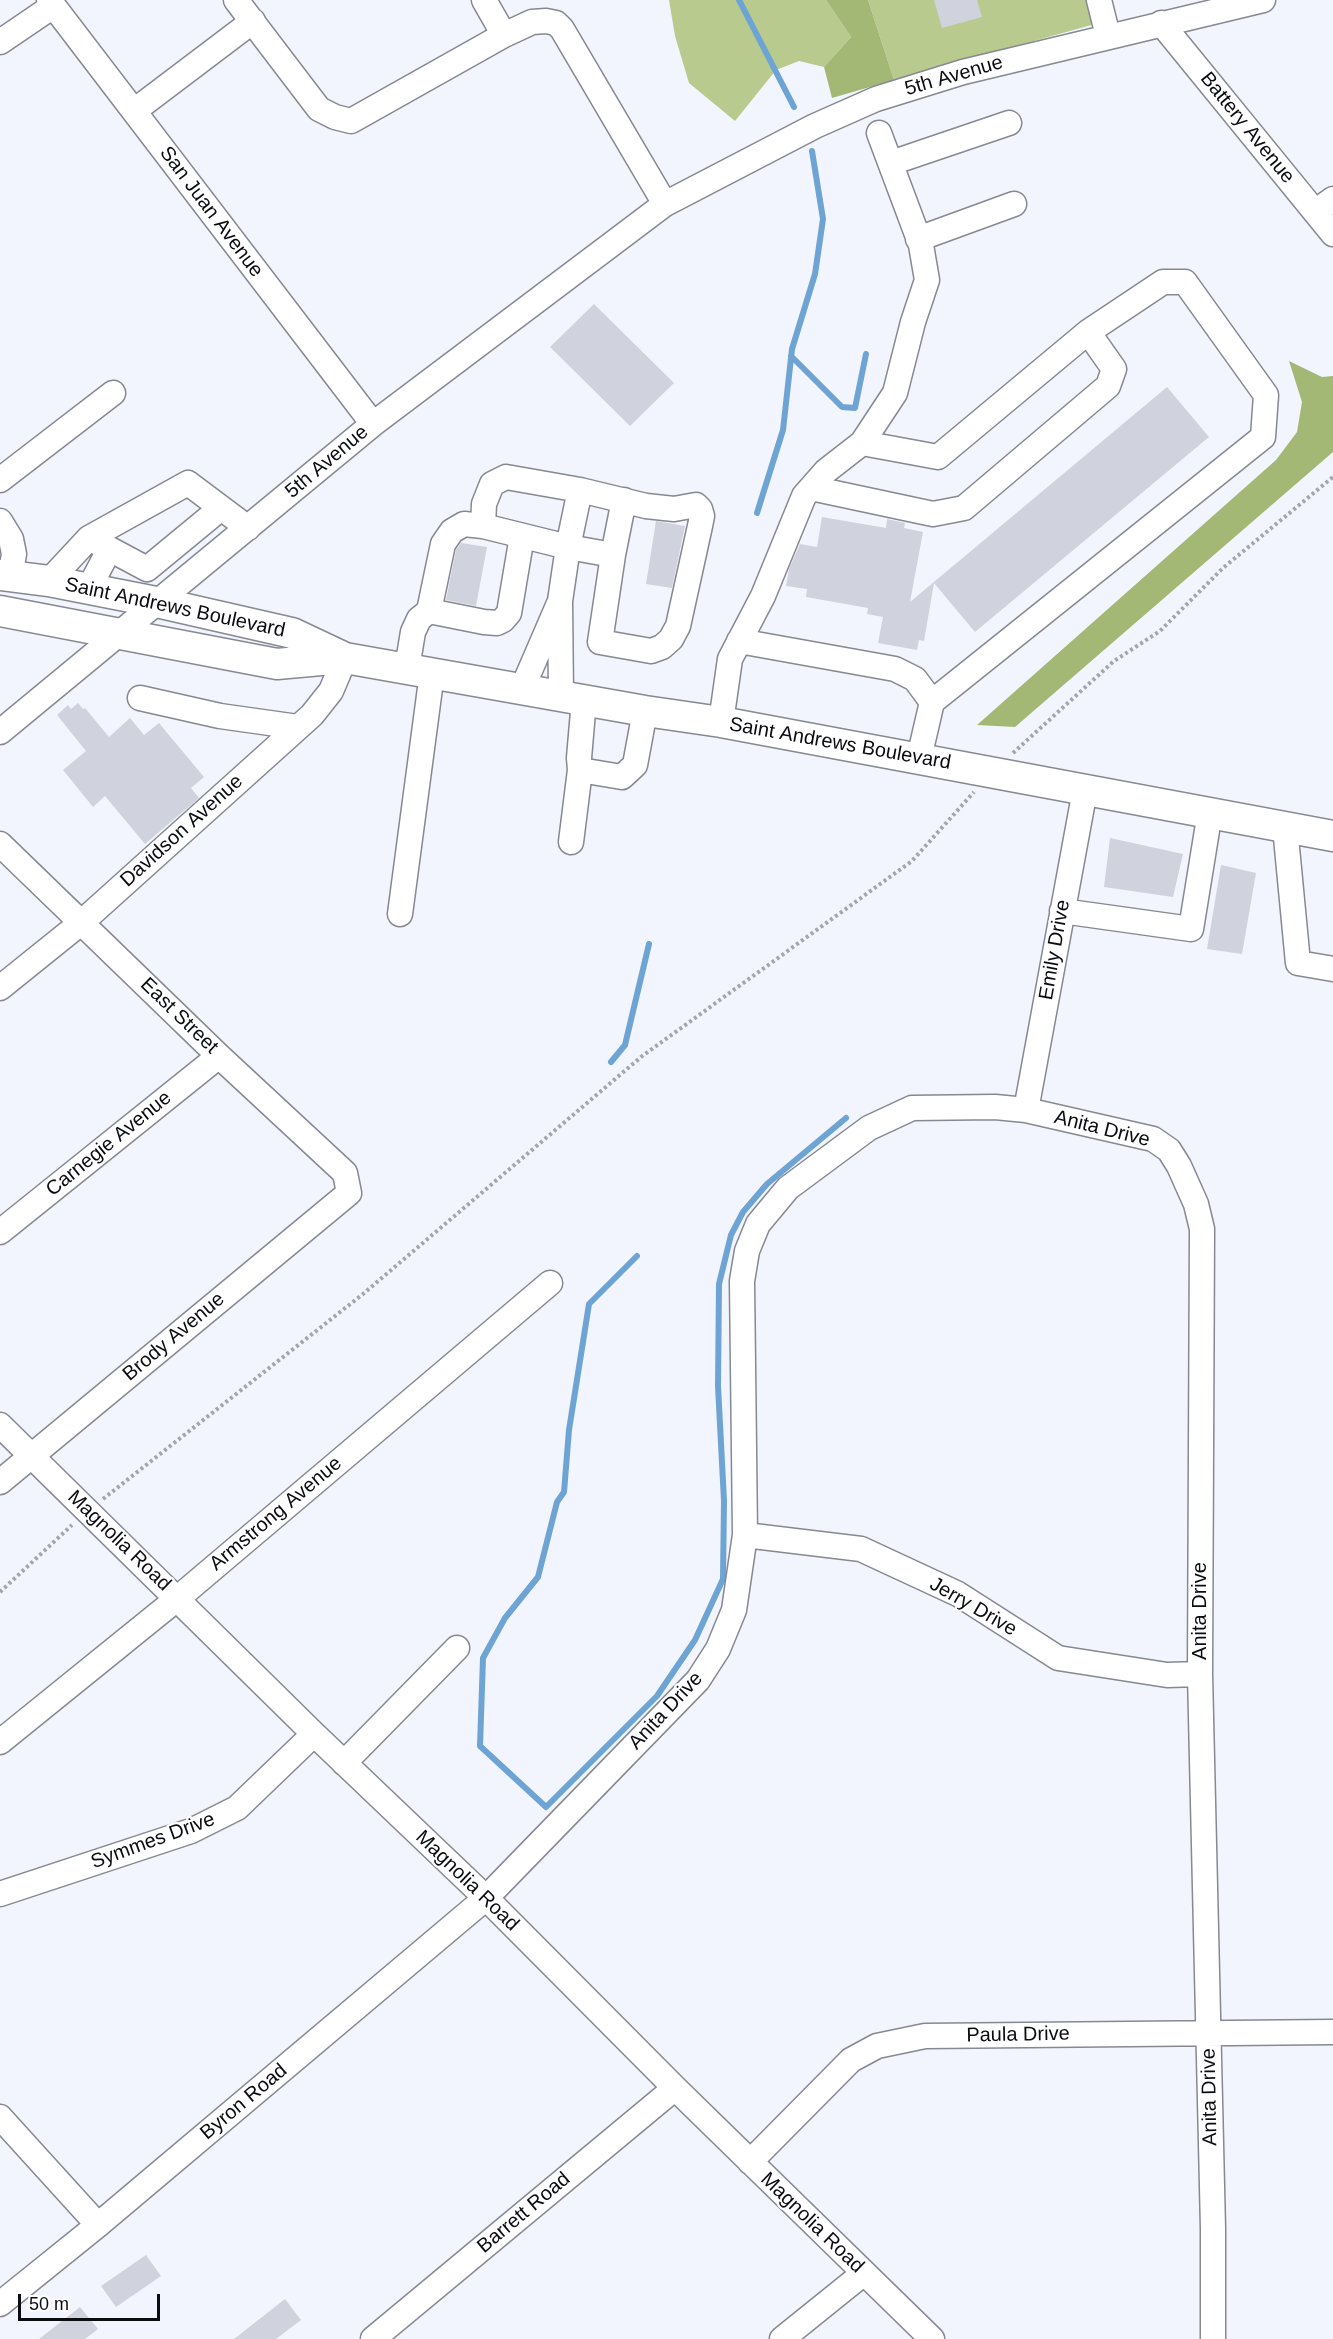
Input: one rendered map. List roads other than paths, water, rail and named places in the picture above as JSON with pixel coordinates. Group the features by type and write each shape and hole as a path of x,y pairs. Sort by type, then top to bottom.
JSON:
{"main road":[{"name":"Saint Andrews Boulevard","path":"5,576 156,602 292,633 345,658"},
{"name":"Saint Andrews Boulevard","path":"0,612 277,664 345,658 645,711 721,722 1333,836"}],"street":[{"path":"236,0 319,109 335,117 351,121 504,35 532,22 555,23 562,29 665,204"},
{"path":"484,0 504,35"},
{"path":"1099,0 1108,36"},
{"name":"5th Avenue","path":"0,732 373,424 665,204 815,126 876,99 963,72 1263,0"},
{"path":"0,42 51,3"},
{"name":"San Juan Avenue","path":"51,3 373,424"},
{"path":"134,111 253,21"},
{"name":"Battery Avenue","path":"1161,23 1324,206 1333,234"},
{"path":"891,163 1009,123"},
{"path":"721,722 730,659 764,596 804,496 826,471 862,442 896,393 913,322 927,280 918,239 879,133"},
{"path":"918,239 1014,204"},
{"path":"862,442 938,457 1088,332 1163,282 1185,282 1266,395 1263,437 933,702 919,758"},
{"path":"811,488 933,514 964,508 1108,386 1114,369 1088,332"},
{"path":"0,480 113,393"},
{"path":"483,526 484,504 492,484 506,477 674,509 696,505 700,509 700,526 678,626 671,639 662,647 651,651 600,642 624,500"},
{"path":"80,588 105,547 188,483 248,528"},
{"path":"522,689 560,601 580,490"},
{"path":"105,547 147,569 221,508"},
{"path":"0,521 11,539 14,554 5,576"},
{"path":"400,914 420,671 413,632 419,619 429,611 443,543 452,531 464,524 483,526 568,547 613,555"},
{"path":"429,611 484,622 497,623 503,620 509,613 522,536"},
{"path":"80,588 105,547"},
{"path":"560,601 580,770 571,842"},
{"path":"740,641 896,669 915,679 933,702"},
{"name":"Davidson Avenue","path":"0,988 82,922 312,715 331,691 345,658"},
{"path":"140,698 220,716 298,727"},
{"path":"580,770 622,777 635,765 645,711"},
{"name":"Emily Drive","path":"1026,1110 1085,790"},
{"path":"1062,910 1191,929 1210,812"},
{"path":"1285,827 1298,963 1333,969"},
{"name":"East Street","path":"0,844 219,1056 345,1173 349,1193"},
{"name":"Carnegie Avenue","path":"0,1232 219,1056"},
{"name":"Anita Drive","path":"486,1898 698,1680 718,1649 734,1610 745,1535 742,1281 747,1251 758,1224 788,1188 869,1128 912,1108 995,1107 1026,1110 1153,1139 1169,1150 1179,1166 1196,1204 1202,1229 1200,1674 1209,2032 1213,2339"},
{"name":"Brody Avenue","path":"0,1482 349,1193"},
{"name":"Armstrong Avenue","path":"0,1742 178,1598 549,1283"},
{"name":"Magnolia Road","path":"0,1425 314,1734 486,1898 675,2088 932,2339"},
{"name":"Jerry Drive","path":"745,1535 861,1550 958,1594 1058,1658 1167,1675 1200,1674"},
{"path":"344,1763 457,1648"},
{"name":"Symmes Drive","path":"0,1894 191,1831 237,1808 314,1734"},
{"name":"Byron Road","path":"0,2304 98,2225 486,1898"},
{"name":"Paula Drive","path":"750,2162 851,2060 877,2046 925,2036 1333,2032"},
{"name":"Barrett Road","path":"373,2339 675,2088"},
{"path":"0,2117 98,2225"},
{"path":"782,2339 864,2273"}],"waterway":[{"path":"739,0 794,107"},
{"path":"757,513 783,430 792,349 815,274 823,219 812,151"},
{"path":"791,356 842,407 855,408 866,354"},
{"path":"611,1062 625,1045 649,944"},
{"path":"637,1256 589,1304 569,1430 564,1492 557,1502 538,1577 505,1618 483,1658 480,1746 546,1807 657,1696 695,1640 723,1579 724,1501 718,1386 719,1284 731,1235 743,1212 767,1184 846,1118"}]}
